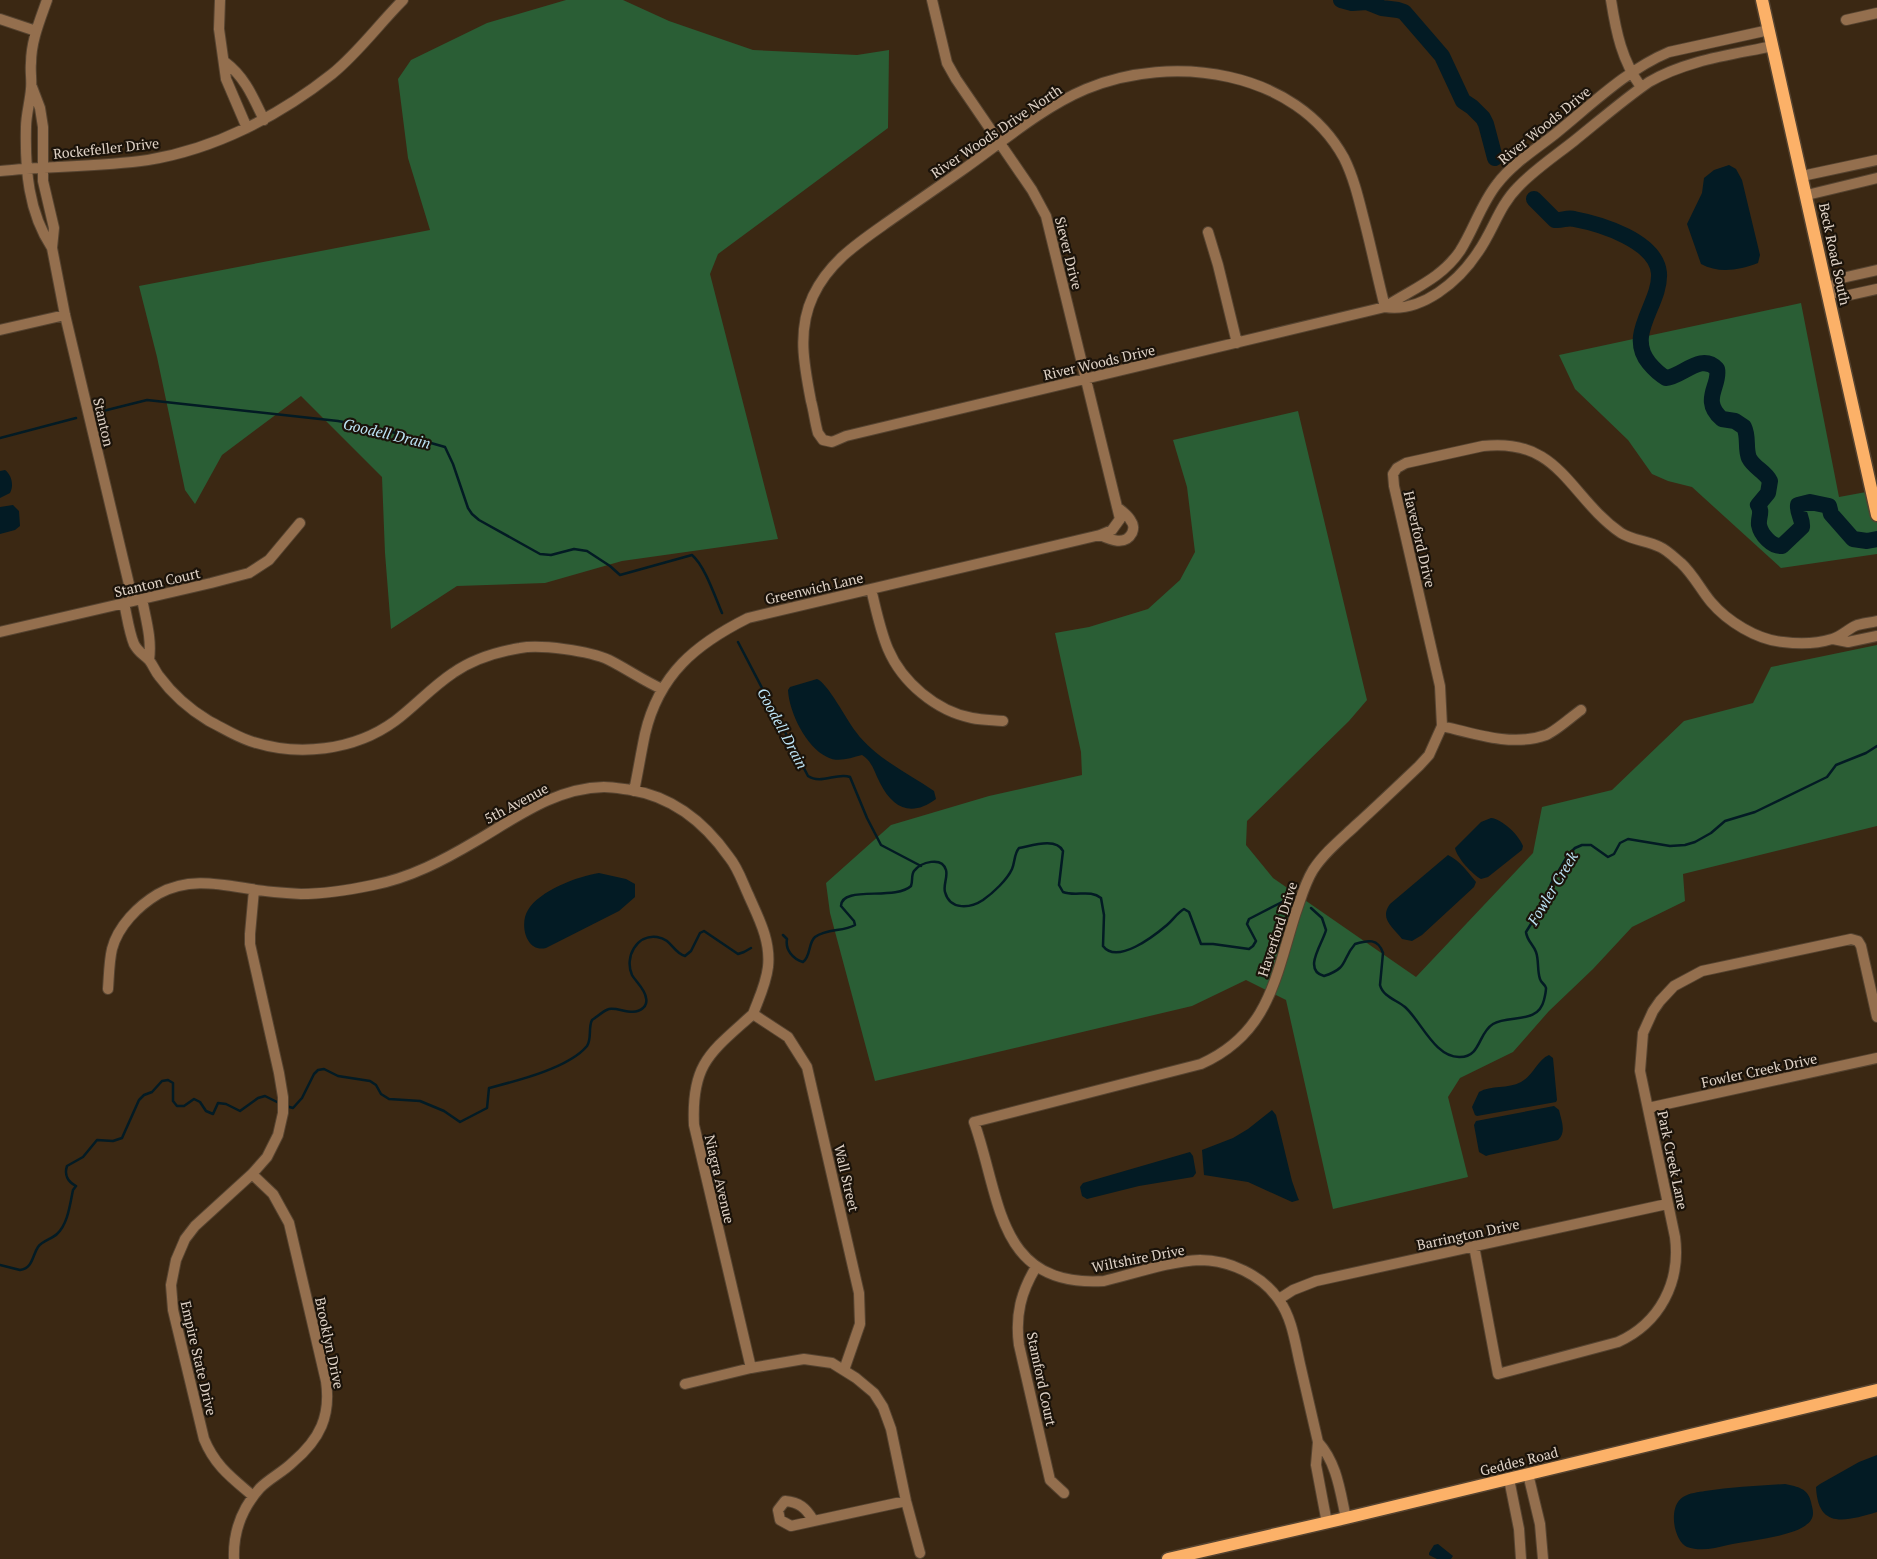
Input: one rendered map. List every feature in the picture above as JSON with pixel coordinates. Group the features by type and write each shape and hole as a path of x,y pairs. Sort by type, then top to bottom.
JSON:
{"main road":[{"name":"Beck Road South","path":"1762,0 1877,515"},
{"name":"Geddes Road","path":"1171,1559 1194,1556 1877,1390"}],"street":[{"path":"47,0 36,31 30,62 32,87 26,126 27,168 33,208 41,232 52,248"},
{"path":"220,0 219,29 226,79 248,128"},
{"name":"Rockefeller Drive","path":"0,171 149,160 184,152 248,128 264,120 333,73 403,0"},
{"name":"Siever Drive","path":"932,0 947,63 956,80 1032,190 1046,216 1117,506 1120,519 1118,523"},
{"path":"1611,0 1615,30 1631,73 1641,87"},
{"path":"1846,20 1877,13"},
{"path":"0,19 36,31"},
{"name":"River Woods Drive","path":"820,438 827,442 832,442 846,436 1384,307 1428,283 1441,273 1465,244 1480,210 1498,183 1541,144 1631,73 1669,52 1768,30"},
{"name":"River Woods Drive","path":"1384,307 1400,309 1416,304 1438,292 1456,278 1479,252 1500,210 1519,186 1641,87 1681,67 1772,46"},
{"path":"225,62 246,83 264,120"},
{"name":"River Woods Drive North","path":"820,438 804,367 802,344 807,312 820,282 836,262 854,245 1036,118 1069,98 1100,84 1132,76 1164,71 1198,73 1232,79 1268,90 1294,104 1313,119 1330,138 1344,159 1356,191 1384,307"},
{"path":"32,87 40,108 44,127 43,181 54,228 52,248"},
{"path":"1802,176 1877,160"},
{"path":"1807,195 1877,178"},
{"path":"1208,232 1237,342"},
{"name":"Stanton","path":"52,248 65,315 133,601"},
{"path":"1877,270 1842,278 1828,290 1845,296 1877,289"},
{"path":"0,330 65,315"},
{"name":"Haverford Drive","path":"974,1122 1201,1064 1218,1055 1238,1040 1251,1027 1268,1001 1303,890 1314,868 1329,851 1429,755 1442,726 1440,686 1394,486 1393,474 1397,468 1406,463 1483,446 1504,446 1538,454 1556,466 1600,515 1622,534 1661,547 1682,564 1719,611 1736,623 1753,633 1781,642 1814,643 1833,639"},
{"name":"Siever Drive","path":"1117,506 1132,523 1134,528 1131,534"},
{"name":"Stanton Court","path":"0,632 249,572 269,560 300,523"},
{"name":"Greenwich Lane","path":"634,791 645,733 662,690 687,657 703,643 748,618 1100,536 1112,530 1118,523"},
{"name":"Greenwich Lane","path":"1100,536 1121,542 1131,534"},
{"path":"871,589 888,649 909,681 924,696 949,710 971,718 1003,721"},
{"path":"133,601 133,641 138,652 149,660 180,701 198,714 242,738 263,745 290,749 319,749 365,738 392,723 453,673 485,656 522,647 560,648 607,659 662,690"},
{"path":"133,601 150,634 151,649 149,660"},
{"path":"1833,639 1855,626 1877,621"},
{"path":"1833,639 1848,642 1877,636"},
{"path":"1442,726 1510,740 1530,738 1547,735 1580,710"},
{"name":"5th Avenue","path":"108,989 112,948 116,939 132,915 148,901 169,889 188,884 208,883 254,890 302,894 376,885 437,863 552,797 579,790 605,787 634,791 669,802 684,810 715,838 735,865 764,930 768,949 769,965 766,980 753,1014"},
{"name":"Empire State Drive","path":"254,890 250,944 282,1088 283,1113 274,1145 267,1157 252,1174 195,1226 185,1239 176,1260 171,1285 173,1310 204,1439 212,1456 220,1466 254,1496"},
{"name":"Park Creek Lane","path":"1474,1246 1498,1374 1618,1342 1646,1324 1666,1299 1676,1267 1675,1237 1640,1070 1643,1033 1653,1011 1667,993 1684,980 1702,971 1851,939 1858,941 1861,946 1877,1017"},
{"name":"Niagra Avenue","path":"750,1368 694,1125 693,1101 702,1065 716,1048 753,1014"},
{"name":"Wall Street","path":"753,1014 788,1037 807,1067 859,1293 860,1324 844,1370"},
{"name":"Fowler Creek Drive","path":"1648,1108 1877,1058"},
{"name":"Wiltshire Drive","path":"974,1122 982,1145 996,1205 1003,1224 1015,1245 1036,1267 1066,1279 1092,1282 1104,1281 1183,1262 1214,1261 1236,1268 1257,1278 1279,1299 1291,1326 1318,1442 1316,1465 1327,1523"},
{"name":"Brooklyn Drive","path":"234,1559 233,1546 238,1524 254,1496 274,1476 294,1462 313,1440 325,1420 328,1405 326,1381 289,1223 273,1194 252,1174"},
{"name":"Barrington Drive","path":"1279,1299 1292,1290 1316,1281 1667,1204"},
{"name":"Stamford Court","path":"1036,1267 1028,1281 1020,1304 1018,1337 1050,1480 1064,1493"},
{"path":"685,1384 750,1368 804,1359 832,1363 844,1370 874,1393 884,1408 891,1429 906,1501 921,1557"},
{"name":"Wiltshire Drive","path":"1318,1442 1326,1450 1334,1468 1346,1518"},
{"path":"1528,1474 1540,1524 1543,1559"},
{"path":"1509,1479 1519,1529 1522,1559"},
{"path":"813,1520 906,1501"}],"green space":[{"path":"566,0 623,0 669,21 753,50 857,55 889,50 888,128 718,254 710,274 778,539 622,561 545,583 457,586 391,629 382,477 301,396 222,455 195,504 185,490 157,357 139,286 430,230 408,158 398,79 411,60 487,23"},
{"path":"1801,303 1839,497 1877,490 1877,554 1781,568 1692,487 1668,481 1652,474 1628,440 1575,389 1559,355"},
{"path":"1298,411 1367,700 1349,721 1247,821 1246,845 1273,878 1416,977 1533,853 1542,807 1612,790 1684,721 1753,703 1771,667 1877,645 1877,826 1683,874 1685,901 1632,927 1593,969 1549,1011 1513,1052 1460,1078 1448,1097 1468,1177 1333,1209 1286,1000 1246,980 1192,1006 875,1081 830,913 826,883 891,825 989,796 1082,775 1081,752 1055,633 1089,627 1148,609 1180,580 1195,552 1187,487 1173,440"}],"water":[{"path":"1729,165 1736,169 1742,180 1760,255 1758,263 1744,268 1722,270 1701,264 1687,224 1702,193 1704,178 1714,170"},
{"path":"5,470 11,478 12,487 10,493 0,498 0,471"},
{"path":"13,505 19,511 20,526 15,530 0,534 0,507"},
{"path":"817,679 826,687 852,727 864,741 882,757 934,791 936,799 919,808 904,808 885,792 871,764 862,755 835,760 819,752 812,745 795,718 788,690 790,687"},
{"path":"1491,818 1500,821 1510,828 1523,846 1522,850 1488,877 1481,879 1465,865 1455,848 1481,822"},
{"path":"1448,855 1470,874 1476,882 1474,887 1422,935 1412,941 1402,939 1387,919 1387,909 1390,904"},
{"path":"599,873 626,879 635,884 635,897 619,911 546,948 533,946 526,936 524,923 525,916 533,903 560,885"},
{"path":"1549,1055 1553,1058 1556,1102 1475,1115 1472,1107 1479,1092 1489,1088 1511,1086 1521,1082 1529,1076 1541,1060"},
{"path":"1554,1106 1559,1110 1563,1126 1561,1137 1558,1140 1486,1156 1479,1152 1474,1125 1476,1121"},
{"path":"1272,1110 1276,1115 1292,1181 1299,1200 1292,1202 1248,1182 1204,1175 1202,1150 1233,1138"},
{"path":"1190,1152 1193,1156 1196,1173 1193,1177 1139,1186 1087,1199 1082,1196 1080,1187 1083,1183"},
{"path":"1877,1455 1877,1512 1845,1519 1836,1519 1828,1516 1822,1510 1818,1501 1816,1487 1859,1462"},
{"path":"1785,1484 1798,1487 1810,1497 1813,1513 1811,1520 1805,1526 1773,1537 1703,1549 1687,1547 1678,1538 1674,1515 1678,1501 1683,1497 1694,1493 1715,1490"},
{"path":"1438,1544 1453,1556 1451,1559 1437,1559 1429,1555 1434,1545"}],"waterway":[{"path":"1341,0 1352,3 1367,2 1382,8 1404,12 1442,56 1463,101 1483,118 1495,158"},
{"path":"1534,199 1555,220 1571,219 1585,221 1626,236 1638,243 1656,262 1659,273 1658,285 1642,330 1643,352 1649,363 1666,378 1698,364 1711,364 1717,369 1712,405 1722,419 1735,421 1744,427 1749,458 1770,481 1768,493 1758,505 1760,512 1759,525 1767,540 1774,545 1782,546 1802,527 1798,505 1810,502 1829,506 1831,514 1853,539 1867,541 1877,539"},
{"name":"Goodell Drain","path":"103,411 147,400 338,421 385,430 445,447 468,508 479,520 540,554 551,555 574,549 587,551 620,575 692,555 701,566 722,613"},
{"name":"Goodell Drain","path":"0,438 76,418"},
{"name":"Goodell Drain","path":"738,642 808,776 818,779 840,776 850,777 867,818 881,845 921,866"},
{"name":"Fowler Creek","path":"1311,908 1322,918 1326,930 1314,962 1318,973 1324,976 1332,973 1341,967 1355,944 1372,941 1381,948 1383,953 1380,985 1384,993 1405,1007 1429,1038 1443,1052 1451,1056 1467,1056 1476,1049 1484,1033 1493,1024 1529,1016 1541,1008 1546,988 1541,982 1536,952 1526,932 1539,911 1548,901 1551,884 1568,855 1575,848 1582,845 1591,845 1608,857 1614,854 1620,843 1628,839 1670,846 1695,842 1711,833 1725,821 1755,812 1827,777 1836,765 1866,753 1877,746"},
{"name":"Fowler Creek","path":"783,935 787,939 787,947 790,954 803,962 815,937 825,932 845,929 855,925 854,921 841,906 843,900 859,894 903,890 911,886 914,871 921,865 931,862 940,863 944,866 946,870 945,892 951,902 961,906 973,905 987,897 1003,882 1012,869 1019,848 1049,843 1055,844 1063,851 1059,885 1063,892 1073,894 1088,893 1101,898 1104,915 1103,946 1109,951 1126,951 1135,947 1161,930 1184,909 1189,912 1201,944 1249,949 1256,941 1247,924 1249,919 1286,900"},
{"name":"Fowler Creek","path":"286,1106 293,1108 302,1098 314,1074 318,1070 324,1069 338,1076 370,1081 376,1085 381,1094 389,1099 420,1101 444,1111 460,1122 487,1108 489,1088 541,1073 579,1054 587,1046 592,1020 605,1011 613,1009 635,1012 644,1007 646,1005 645,995 632,975 630,968 631,954 638,943 644,939 650,937 662,938 685,956 691,951 700,933 704,931 738,954 751,948"},
{"name":"Fowler Creek","path":"0,1265 20,1270 24,1269 30,1264 40,1245 61,1230 70,1207 73,1190 76,1186 67,1178 67,1166 83,1157 97,1140 113,1141 122,1138 139,1100 144,1095 152,1092 162,1081 168,1080 173,1083 173,1101 177,1106 184,1106 194,1099 200,1102 206,1111 213,1114 218,1103 226,1104 240,1111 258,1098 265,1096 279,1103"}]}
